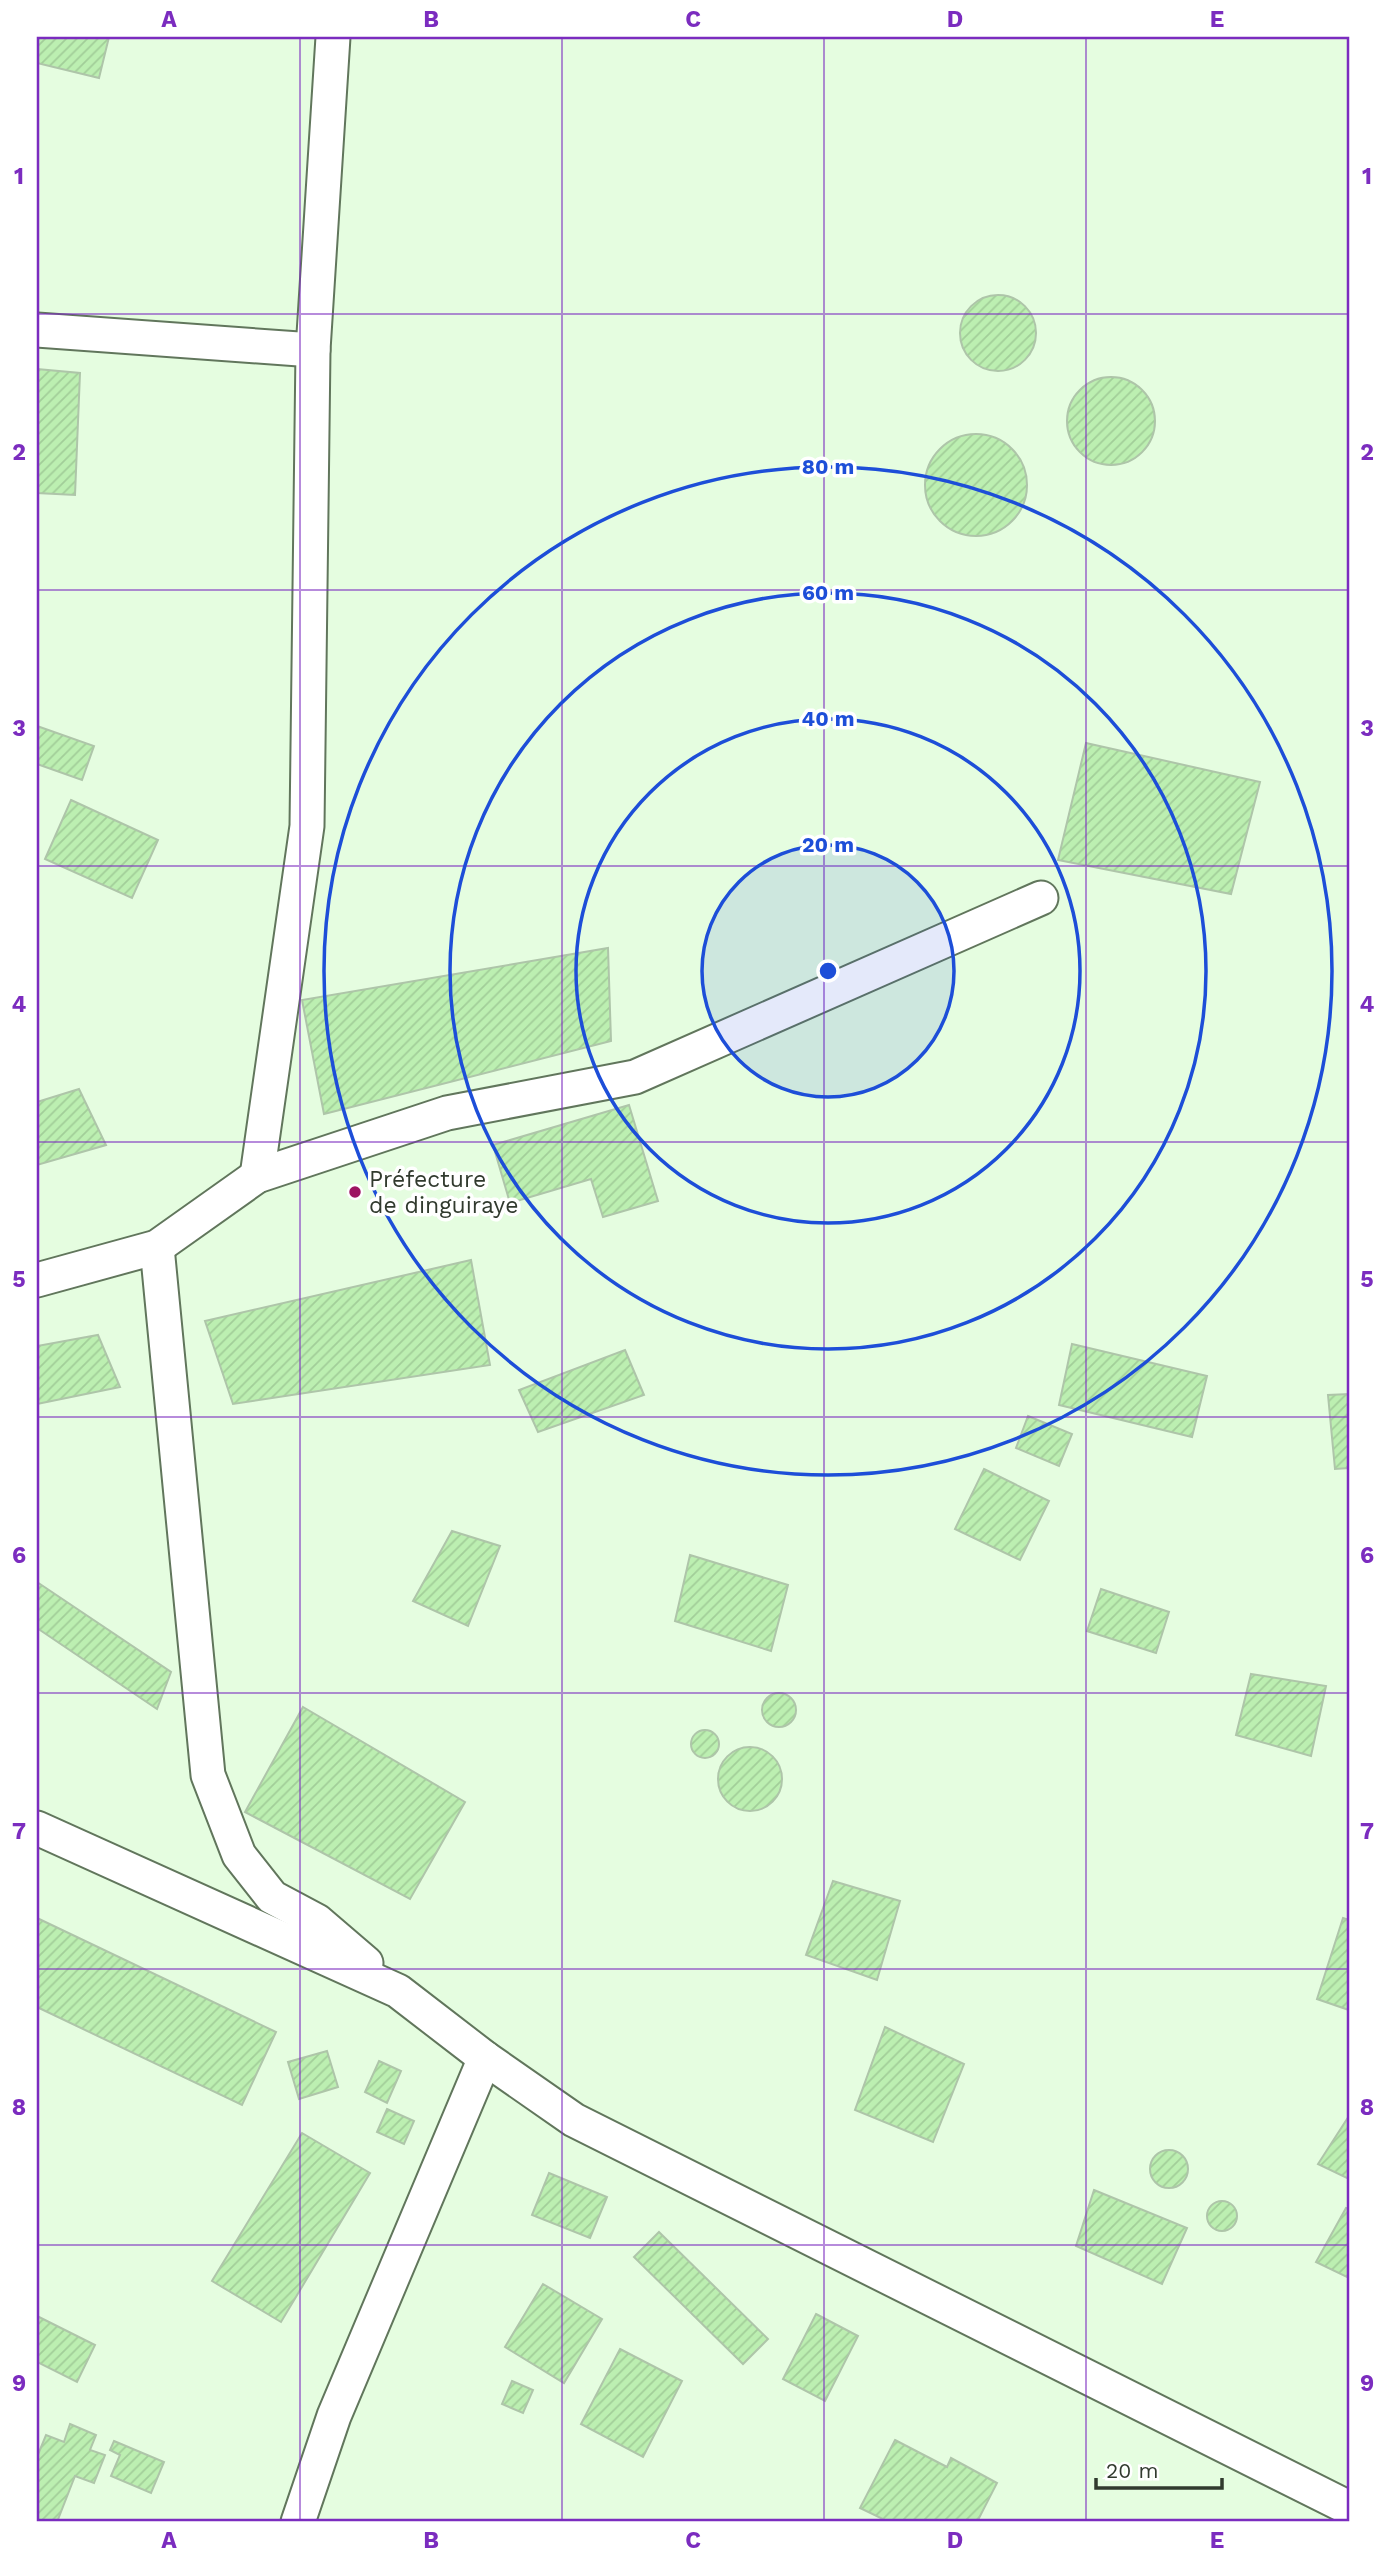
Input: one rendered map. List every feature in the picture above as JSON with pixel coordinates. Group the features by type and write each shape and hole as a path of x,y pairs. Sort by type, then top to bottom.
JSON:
{"street":[{"path":"257,1176 307,826 313,351 332,37"},
{"path":"37,330 313,351"},
{"path":"37,1280 157,1247 257,1176 447,1113 635,1077 1041,898"},
{"path":"157,1247 208,1775 239,1855 272,1897 317,1921 398,1991 485,2058 574,2120 1349,2508"},
{"path":"37,1828 398,1991"},
{"path":"298,2522 334,2416 485,2058"}],"building":[{"path":"38,37 109,37 99,78 37,63"},
{"path":"998,295 1013,298 1025,306 1033,318 1036,333 1033,348 1025,360 1013,368 998,371 983,368 971,360 963,348 960,333 963,318 971,306 983,298"},
{"path":"37,369 80,373 75,495 37,493"},
{"path":"1111,377 1136,384 1148,396 1155,421 1148,446 1136,458 1111,465 1086,458 1074,446 1067,421 1074,396 1086,384"},
{"path":"976,434 995,438 1012,449 1023,466 1027,485 1023,504 1012,521 995,532 976,536 957,532 940,521 929,504 925,485 929,466 940,449 957,438"},
{"path":"37,726 94,746 82,780 37,764"},
{"path":"1086,743 1260,782 1231,894 1058,860"},
{"path":"71,800 158,840 132,898 45,859"},
{"path":"608,948 611,1041 324,1114 302,1000"},
{"path":"79,1089 106,1145 37,1165 37,1102"},
{"path":"629,1105 658,1201 603,1217 591,1179 510,1203 493,1145"},
{"path":"471,1260 490,1365 233,1404 205,1321"},
{"path":"98,1335 120,1387 37,1404 37,1346"},
{"path":"1072,1344 1207,1376 1192,1437 1059,1405"},
{"path":"625,1350 644,1395 538,1432 519,1390"},
{"path":"1349,1394 1349,1468 1335,1469 1328,1395"},
{"path":"1028,1416 1072,1434 1059,1466 1016,1448"},
{"path":"984,1469 1049,1501 1020,1560 955,1529"},
{"path":"452,1531 500,1546 468,1626 413,1601"},
{"path":"690,1555 788,1585 771,1651 675,1621"},
{"path":"37,1582 171,1672 157,1709 37,1628"},
{"path":"1101,1589 1169,1612 1156,1653 1087,1631"},
{"path":"1251,1674 1326,1686 1311,1756 1236,1735"},
{"path":"779,1693 791,1698 796,1710 791,1722 779,1727 767,1722 762,1710 767,1698"},
{"path":"303,1707 465,1802 410,1899 245,1812"},
{"path":"705,1730 715,1734 719,1744 715,1754 705,1758 695,1754 691,1744 695,1734"},
{"path":"750,1747 762,1749 773,1756 780,1767 780,1791 773,1802 762,1809 750,1811 738,1809 727,1802 720,1791 718,1779 720,1767 727,1756 738,1749"},
{"path":"833,1881 900,1901 877,1980 806,1955"},
{"path":"37,1918 276,2032 242,2105 37,2007"},
{"path":"1343,1918 1349,1920 1349,2010 1317,1999"},
{"path":"885,2027 964,2064 933,2142 855,2110"},
{"path":"327,2051 338,2087 299,2099 288,2062"},
{"path":"379,2061 401,2071 387,2103 365,2092"},
{"path":"387,2109 414,2121 404,2144 377,2132"},
{"path":"1349,2116 1349,2179 1318,2164"},
{"path":"302,2133 370,2173 281,2322 212,2281"},
{"path":"1169,2150 1182,2156 1188,2169 1182,2182 1169,2188 1156,2182 1150,2169 1156,2156"},
{"path":"549,2173 607,2197 590,2238 532,2215"},
{"path":"1094,2190 1187,2228 1162,2284 1076,2246"},
{"path":"1222,2201 1233,2205 1237,2216 1233,2227 1222,2231 1211,2227 1207,2216 1211,2205"},
{"path":"1346,2208 1349,2209 1349,2278 1316,2262"},
{"path":"659,2232 768,2339 743,2364 634,2257"},
{"path":"543,2284 602,2319 564,2383 505,2347"},
{"path":"816,2314 858,2336 825,2401 783,2379"},
{"path":"37,2316 95,2345 77,2382 37,2362"},
{"path":"620,2349 682,2381 643,2457 581,2424"},
{"path":"512,2381 533,2390 523,2413 502,2404"},
{"path":"70,2424 96,2435 90,2450 105,2455 94,2483 75,2476 57,2522 37,2522 37,2457 46,2435 64,2442"},
{"path":"895,2440 947,2467 951,2458 997,2483 977,2522 889,2522 860,2508"},
{"path":"114,2441 164,2462 151,2493 111,2476 120,2455 110,2450"}],"place":[{"name":"Préfecture de dinguiraye","path":"355,1192"}]}
